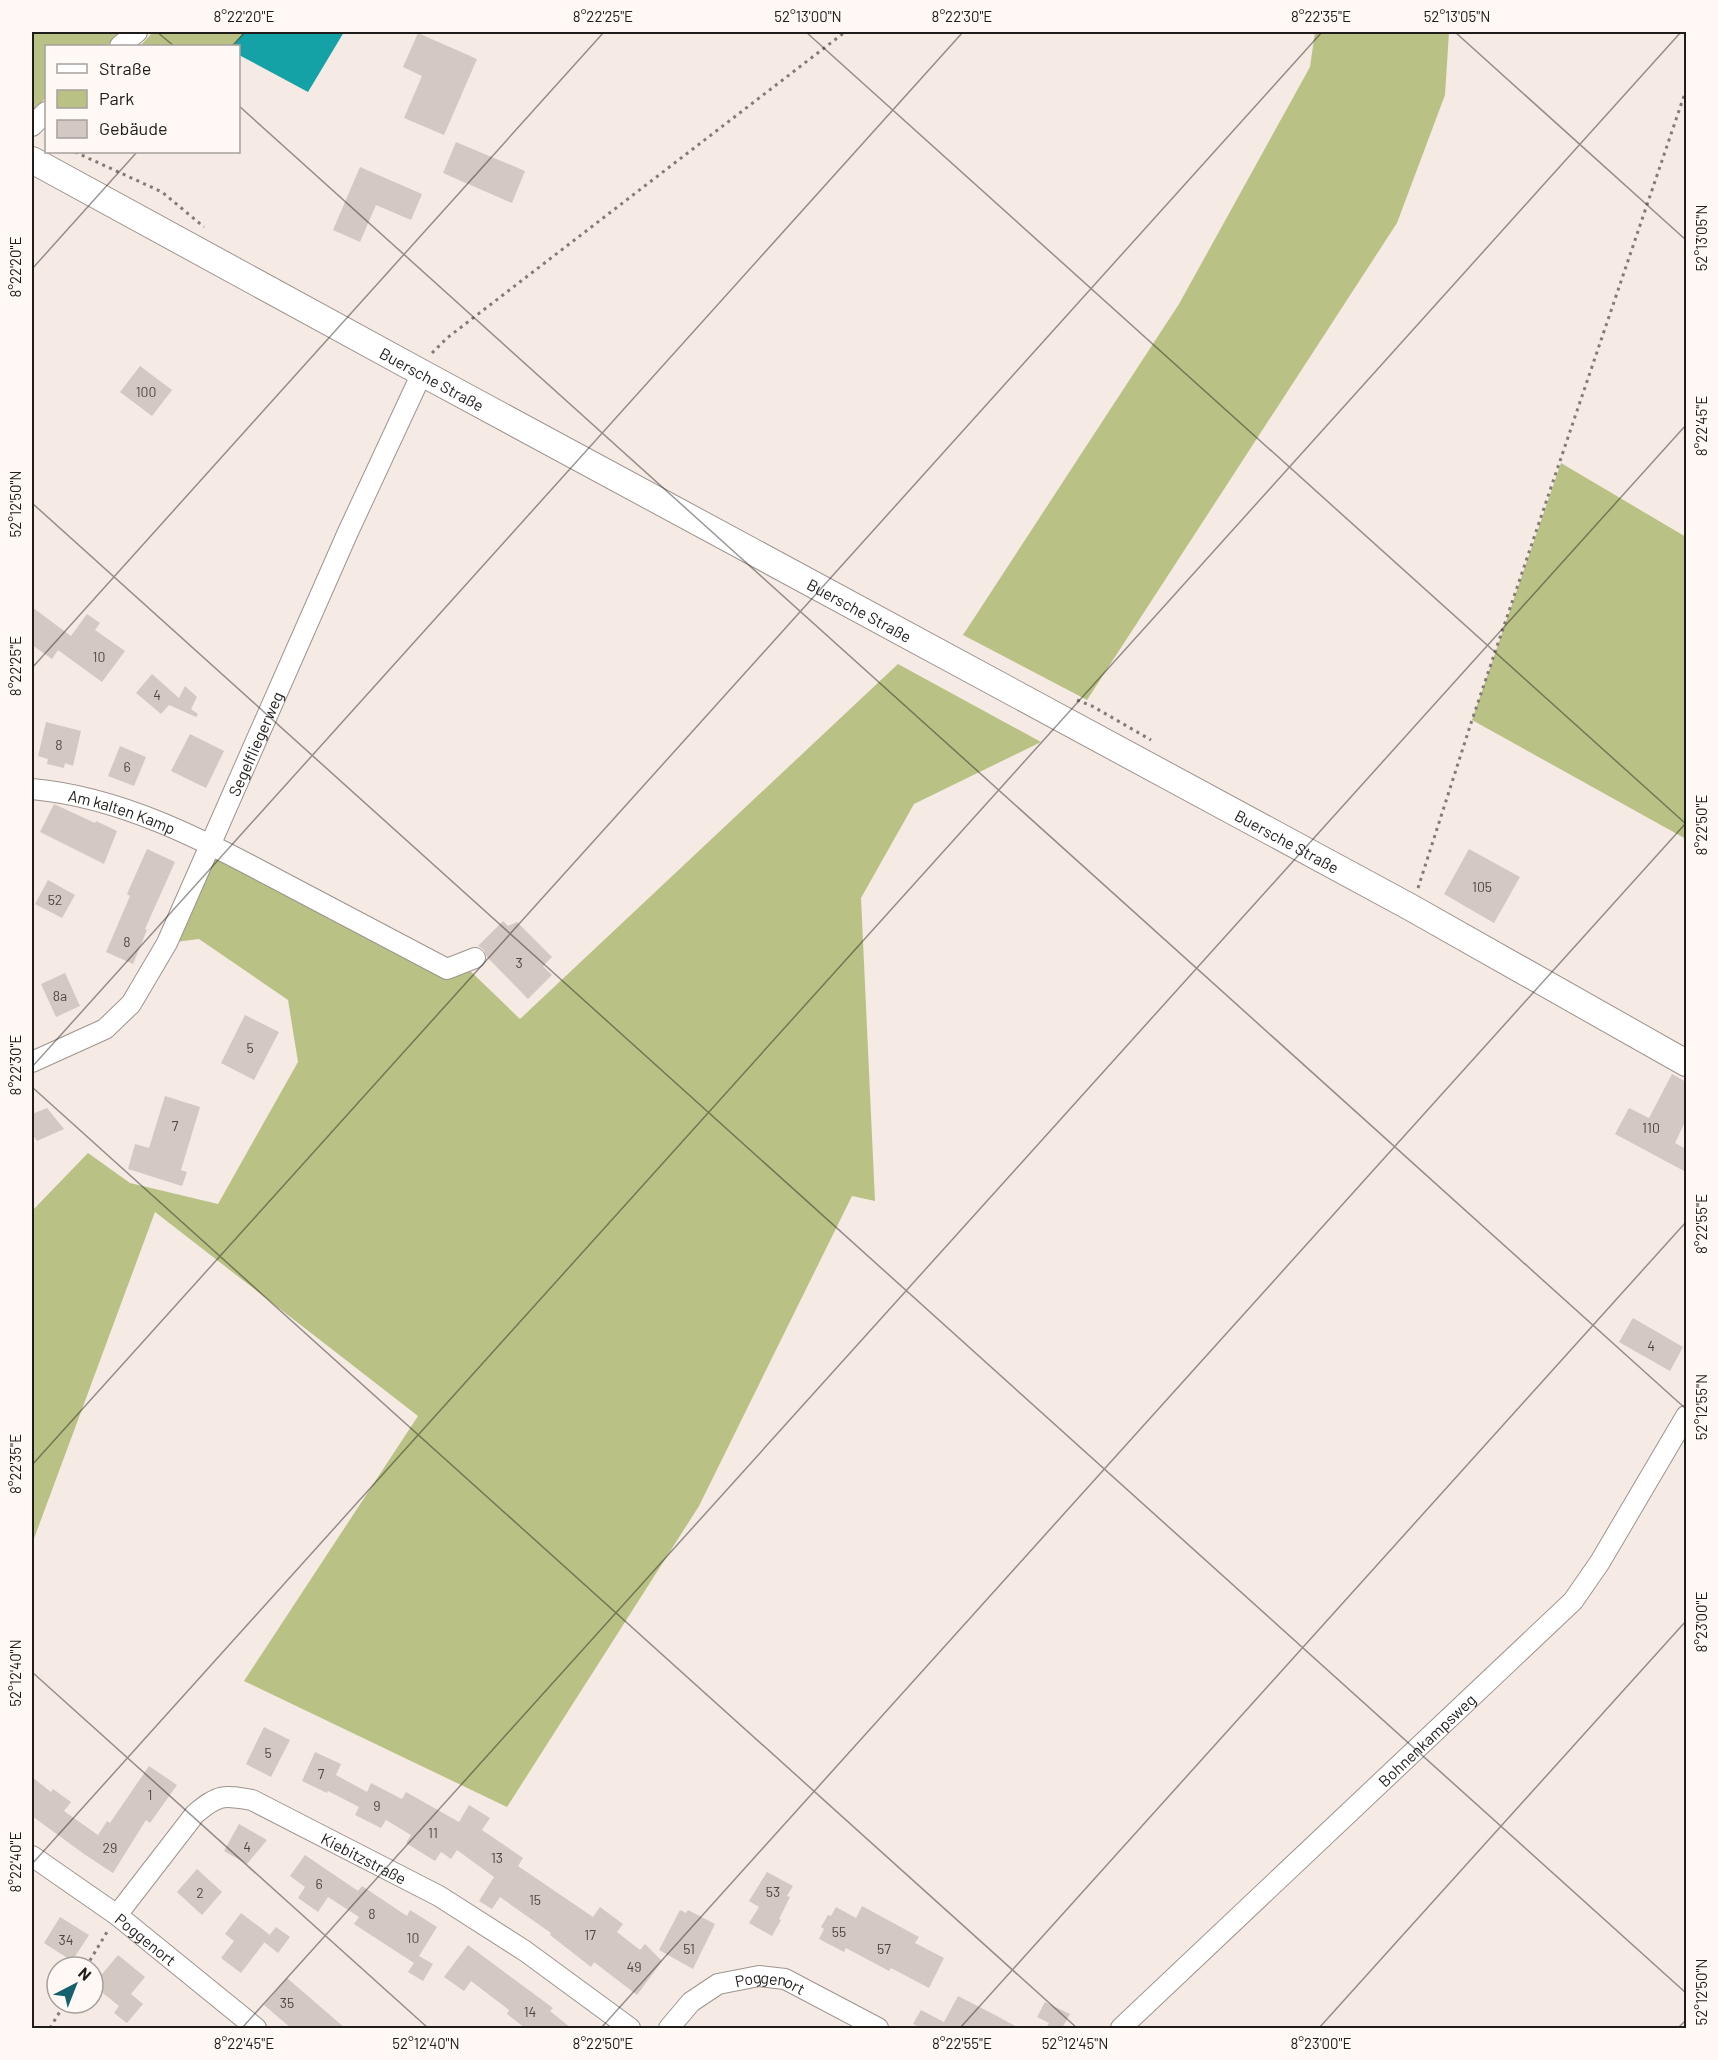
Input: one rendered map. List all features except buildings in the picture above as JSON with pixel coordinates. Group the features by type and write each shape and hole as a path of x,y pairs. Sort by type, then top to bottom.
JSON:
{"main road":[{"name":"Buersche Straße","path":"32,160 425,365 1410,907 1686,1063"}],"street":[{"path":"121,45 137,32"},
{"path":"32,126 45,113"},
{"name":"Segelfliegerweg","path":"32,1062 105,1029 131,1004 167,943 348,532 425,365"},
{"name":"Am kalten Kamp","path":"32,789 64,792 121,807 210,844 447,969 475,958"},
{"name":"Bohnenkampsweg","path":"1121,2028 1573,1600 1600,1562 1686,1416"},
{"name":"Kiebitzstraße","path":"117,1915 195,1814 210,1800 228,1795 252,1800 439,1896 525,1951 630,2028"},
{"name":"Poggenort","path":"32,1856 117,1915 256,2028"},
{"name":"Poggenort","path":"669,2028 691,2002 718,1983 759,1976 785,1979 878,2028"}],"path":[{"path":"425,365 456,331 845,32"},
{"path":"1410,907 1686,90"},
{"path":"93,1955 117,1915"},
{"path":"50,2028 58,2015"}],"green space":[{"path":"32,32 124,32 107,45 45,45 45,99 32,111"},
{"path":"153,32 244,32 234,45 141,45"},
{"path":"1315,32 1449,32 1445,95 1397,223 1087,700 963,635 1179,304 1310,67"},
{"path":"1561,463 1686,537 1686,839 1472,720"},
{"path":"898,664 1041,742 914,804 861,898 875,1201 852,1196 699,1506 507,1807 244,1681 418,1416 155,1212 32,1544 32,1211 88,1153 130,1183 218,1204 298,1062 288,1000 199,939 167,943 210,845 447,969 462,963 520,1019"}],"water":[{"path":"244,32 344,32 308,92 240,56 240,45 234,45"}]}
